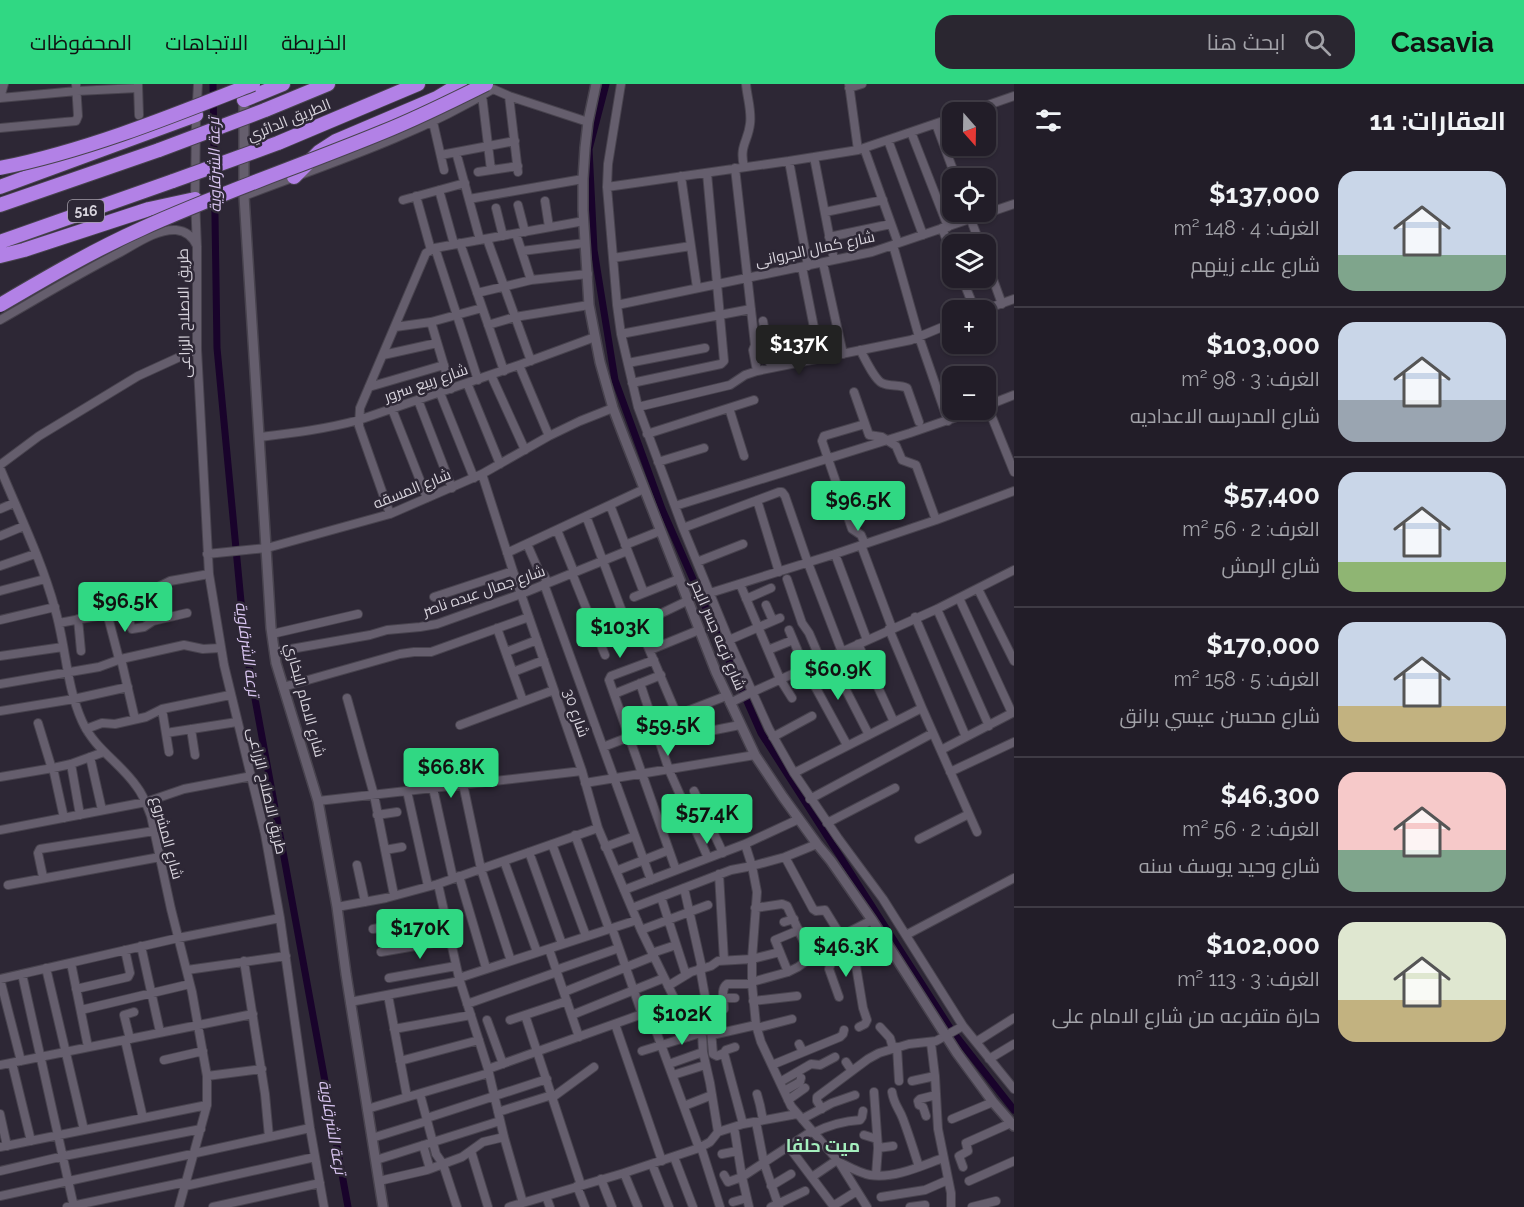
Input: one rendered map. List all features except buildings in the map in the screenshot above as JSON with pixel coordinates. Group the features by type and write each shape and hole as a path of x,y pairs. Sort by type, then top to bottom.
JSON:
{"highway":[{"path":"0,168 84,146 254,84"},
{"path":"244,100 283,84"},
{"name":"الطريق الدائري","path":"0,205 159,150 328,84"},
{"name":"الطريق الدائري","path":"0,242 278,143 418,84"},
{"path":"294,177 312,158 336,141 437,98 460,84"},
{"path":"0,305 81,258 141,228 487,89"},
{"path":"0,187 196,115"},
{"path":"0,256 149,209 195,199"}],"street":[{"path":"4,84 0,98 76,87 138,86 139,116"},
{"name":"طريق الاصلاح الزراعى","path":"198,84 195,199 197,349 209,574 220,648 230,695 265,834 324,1207"},
{"name":"شارع الامام البخاري","path":"245,84 244,196 260,436 262,549 274,652 318,801 338,907 350,1002 383,1207"},
{"name":"شارع ترعه جسر البحر","path":"596,84 588,122 583,179 590,305 600,362 613,408 687,602 740,725 756,755 872,920 966,1067 1013,1124"},
{"name":"شارع ترعه جسر البحر","path":"621,84 608,164 607,187 621,334 638,407 683,528 750,693 794,773 827,824 883,899 961,1027 1014,1089"},
{"path":"746,84 751,121 740,168 755,345 753,350 757,371"},
{"path":"675,506 948,421 919,337 891,224 861,149 849,86 862,84"},
{"path":"0,128 74,122 78,118 76,87"},
{"path":"244,196 409,133 433,122 487,89 588,122"},
{"path":"487,89 488,146 491,170"},
{"path":"478,172 518,169 509,96"},
{"path":"996,102 1014,96"},
{"path":"433,122 444,170"},
{"path":"607,187 861,149 942,122"},
{"path":"936,124 952,168"},
{"path":"911,132 947,234"},
{"path":"888,140 923,235"},
{"path":"441,155 514,141"},
{"path":"456,152 483,239 531,361"},
{"path":"814,157 834,260"},
{"path":"789,161 820,358"},
{"path":"632,383 722,364 725,359 707,173"},
{"path":"681,176 697,288"},
{"path":"469,199 583,179"},
{"path":"403,200 465,183"},
{"path":"439,190 504,370"},
{"path":"416,196 478,380"},
{"path":"545,201 549,227"},
{"path":"825,212 883,201"},
{"name":"شارع كمال الجروانى","path":"996,208 1014,204"},
{"path":"518,205 522,251 531,280"},
{"path":"496,208 503,236"},
{"path":"390,514 358,420 360,408 426,253 433,249 457,244 584,221"},
{"name":"شارع كمال الجروانى","path":"617,305 872,252 955,222"},
{"path":"830,237 891,224"},
{"path":"0,320 150,237 170,231 179,231 189,235 197,247"},
{"path":"522,251 585,243"},
{"path":"613,258 691,246"},
{"path":"824,262 843,354"},
{"path":"477,293 531,280 588,274"},
{"path":"996,288 1002,304"},
{"path":"996,306 1014,299"},
{"path":"488,324 515,317 590,305"},
{"path":"395,327 430,322 482,308"},
{"path":"621,334 751,309"},
{"path":"763,321 771,368"},
{"path":"430,322 451,389"},
{"path":"638,407 730,385 745,375 757,371 919,337 942,327"},
{"name":"شارع ربيع سرور","path":"260,436 321,429 358,420 596,337"},
{"path":"383,355 437,343"},
{"path":"628,363 705,348"},
{"path":"0,466 39,436 138,376 197,349"},
{"path":"860,350 879,381 907,388 919,422"},
{"path":"369,387 444,365"},
{"path":"519,365 549,436"},
{"path":"490,375 525,450"},
{"path":"467,383 500,464"},
{"path":"854,392 869,435 879,436 897,447 904,462 914,463 917,466 936,520"},
{"name":"شارع 30","path":"440,393 478,476 507,553 582,771 598,828 624,891"},
{"path":"996,402 1014,396"},
{"path":"418,400 452,488"},
{"path":"647,434 754,400"},
{"name":"شارع المسقه","path":"207,554 262,549 390,514 478,476 549,436 613,408"},
{"path":"729,408 744,456"},
{"path":"392,409 427,498"},
{"path":"992,420 1014,472"},
{"path":"865,424 824,436 822,441 852,529 861,535 891,629 922,708 977,832"},
{"path":"658,462 704,448"},
{"name":"شارع المشروع","path":"0,466 55,607 67,673 86,729 94,742 130,778 142,794 154,831 187,970 207,1076 207,1105 178,1207"},
{"path":"507,553 644,489"},
{"path":"710,593 835,554 1014,491"},
{"path":"683,528 782,492 842,652"},
{"path":"757,500 779,572"},
{"path":"0,509 14,503"},
{"path":"610,505 644,593"},
{"path":"586,516 626,622"},
{"path":"0,536 24,526"},
{"path":"557,530 604,655"},
{"name":"شارع جمال عبده ناصر","path":"274,652 387,630 428,626 521,594 603,561 660,531"},
{"path":"527,544 538,569 544,574 651,880"},
{"path":"697,562 743,544"},
{"path":"0,566 35,554"},
{"path":"835,554 867,640"},
{"path":"603,747 677,715 750,693 937,609 1014,570"},
{"path":"434,597 513,571"},
{"path":"59,623 107,613 170,580 209,574"},
{"path":"0,591 45,579"},
{"path":"634,597 678,579"},
{"path":"787,579 802,623 869,735"},
{"path":"740,584 780,679 792,698"},
{"path":"746,599 771,588"},
{"path":"978,589 1014,661"},
{"path":"941,750 1013,713 960,598"},
{"path":"638,622 687,602"},
{"path":"123,605 132,629 144,627 153,621 187,613"},
{"path":"729,640 776,619 766,605"},
{"path":"0,620 55,607"},
{"path":"937,609 989,726"},
{"path":"107,613 135,720"},
{"path":"272,634 358,614"},
{"path":"283,687 400,654 431,652 528,617"},
{"path":"915,617 966,737"},
{"path":"596,633 634,619 638,622 677,715"},
{"path":"78,620 81,651"},
{"path":"497,628 523,701"},
{"path":"650,650 699,630"},
{"path":"789,630 806,668 848,746"},
{"path":"506,652 537,640"},
{"path":"768,650 793,640"},
{"path":"858,644 894,722"},
{"path":"0,684 99,667 120,659 184,645 203,649 220,648"},
{"path":"0,656 63,647"},
{"path":"513,672 544,660"},
{"path":"654,660 611,676 609,680 676,870"},
{"path":"614,694 661,675"},
{"path":"640,683 669,770 708,858"},
{"path":"0,711 74,699 128,687"},
{"path":"460,725 554,690"},
{"path":"86,729 102,723 115,724 135,720 162,709 230,695"},
{"path":"346,698 374,795 394,896"},
{"path":"794,773 922,708"},
{"path":"162,709 169,752"},
{"path":"773,737 812,716"},
{"path":"166,733 237,722"},
{"path":"38,723 64,818"},
{"path":"659,741 740,725"},
{"path":"191,729 195,755"},
{"path":"810,799 933,733"},
{"path":"950,772 1014,742"},
{"path":"0,777 52,769 104,752"},
{"path":"585,783 756,755"},
{"path":"90,757 102,810"},
{"path":"70,764 80,815"},
{"path":"318,801 582,771"},
{"path":"0,830 146,802 184,789 252,776"},
{"path":"463,784 481,869 511,961"},
{"path":"433,788 456,877 486,968"},
{"path":"827,824 895,788"},
{"path":"407,791 428,886"},
{"path":"694,791 723,853"},
{"path":"377,816 397,812"},
{"path":"919,839 969,814"},
{"path":"688,1037 676,1002 624,891 745,844 799,819"},
{"path":"338,907 394,896 438,884 598,828"},
{"path":"43,878 38,853 40,849 154,831"},
{"path":"575,835 634,991 662,1045 720,1207"},
{"path":"605,847 635,836"},
{"path":"552,844 586,936"},
{"path":"745,844 757,892 752,983 757,1026 762,1042 788,1100 799,1117 838,1161 867,1207"},
{"path":"632,908 738,867 752,866 785,857 817,844"},
{"path":"385,850 402,847"},
{"path":"615,871 669,850"},
{"path":"529,852 562,944"},
{"path":"8,885 159,857"},
{"path":"785,857 814,910 827,908 847,949 853,956 867,1020 859,1027"},
{"path":"504,861 537,952"},
{"path":"357,865 364,902"},
{"path":"719,874 724,960"},
{"path":"906,935 1014,878"},
{"path":"438,884 459,980 489,1071 521,1204"},
{"path":"803,891 812,886"},
{"path":"684,888 701,968 713,1054 717,1056 735,1047"},
{"path":"661,897 686,975"},
{"path":"755,908 785,904 789,908 811,957"},
{"path":"641,930 708,905"},
{"path":"373,929 445,916"},
{"path":"31,1141 0,979 141,946 280,918"},
{"path":"784,922 794,919"},
{"path":"350,1002 459,980 486,968 637,920"},
{"path":"724,1010 723,987 727,984 752,983 788,972 824,947 872,920"},
{"path":"788,972 776,939 799,930"},
{"path":"381,952 450,940"},
{"path":"510,1020 676,945"},
{"path":"141,946 160,1032"},
{"path":"824,947 832,960 829,969 839,997"},
{"path":"468,1004 619,948"},
{"path":"549,949 579,1037"},
{"path":"76,989 128,977 130,973 124,950"},
{"path":"572,1015 634,991 711,966 718,961 752,959 780,952"},
{"path":"187,970 286,956"},
{"path":"244,961 266,1094 269,1137"},
{"path":"71,963 88,1047"},
{"path":"389,978 456,966"},
{"path":"46,968 84,1130"},
{"path":"22,974 64,1156 72,1206 315,1157"},
{"path":"81,1010 190,984"},
{"path":"388,995 407,1097"},
{"path":"753,1001 797,996"},
{"path":"723,998 735,998"},
{"path":"367,1109 489,1071 502,1064 676,1002"},
{"path":"134,1012 124,1015 143,1118"},
{"path":"0,1065 253,1014"},
{"path":"394,1029 471,1015"},
{"path":"525,1015 547,1079 585,1207"},
{"path":"976,1042 1014,1018"},
{"path":"642,1051 702,1033 792,1019"},
{"path":"487,1020 502,1064"},
{"path":"615,1024 662,1161"},
{"path":"880,1027 895,1048 899,1081"},
{"path":"822,1108 817,1101 818,1097 868,1059 879,1053 909,1044 931,1043 940,1040 961,1027"},
{"path":"772,1065 840,1037 844,1030"},
{"path":"702,1033 705,1065 718,1132"},
{"path":"400,1061 479,1040"},
{"path":"931,1043 938,1129 951,1193 951,1207"},
{"path":"800,1044 803,1052"},
{"path":"989,1059 1014,1044"},
{"path":"164,1060 203,1051"},
{"path":"669,1064 703,1052"},
{"path":"724,1053 743,1124"},
{"path":"780,1082 811,1064 820,1065 835,1057"},
{"path":"846,1062 852,1071"},
{"path":"672,1075 705,1065"},
{"path":"498,1112 552,1096 594,1067"},
{"path":"207,1076 262,1069"},
{"path":"1004,1077 1014,1072"},
{"path":"912,1081 935,1076"},
{"path":"784,1091 800,1082 801,1078"},
{"path":"372,1138 547,1079"},
{"path":"788,1100 805,1088"},
{"path":"874,1092 878,1148 876,1175"},
{"path":"892,1092 919,1167"},
{"path":"420,1094 432,1142 443,1164 457,1207"},
{"path":"756,1094 760,1105 759,1121 764,1163 776,1206 805,1191"},
{"path":"684,1106 712,1095"},
{"path":"509,1207 662,1161 710,1142 718,1132 759,1121 799,1117 855,1095"},
{"path":"926,1116 918,1101 936,1095"},
{"path":"952,1119 993,1102"},
{"path":"0,1114 3,1146 207,1105"},
{"path":"724,1175 728,1182 742,1176 813,1132 840,1122 860,1120 863,1111"},
{"path":"376,1160 500,1121"},
{"path":"963,1167 959,1156 968,1151 966,1143 1013,1124"},
{"path":"734,1127 749,1207"},
{"path":"0,1196 310,1128"},
{"path":"0,1171 201,1129"},
{"path":"864,1135 877,1139"},
{"path":"379,1181 430,1169 462,1157 483,1142 504,1137"},
{"path":"423,1145 430,1169"},
{"path":"878,1148 893,1146"},
{"path":"789,1147 833,1206 857,1191"},
{"path":"471,1151 488,1207"},
{"path":"722,1154 738,1151"},
{"path":"674,1156 693,1207"},
{"path":"838,1161 869,1175 876,1175 897,1173 943,1158"},
{"path":"812,1177 838,1161"},
{"path":"969,1181 1014,1161"},
{"path":"652,1164 669,1207"},
{"path":"624,1173 638,1207"},
{"path":"771,1186 791,1173"},
{"path":"601,1179 612,1207"},
{"path":"881,1197 925,1190 948,1180"},
{"path":"213,1207 320,1183"},
{"path":"546,1196 550,1207"},
{"path":"733,1202 747,1197"},
{"path":"972,1207 996,1202"},
{"path":"910,1207 924,1205"}],"waterway":[{"name":"ترعة الشرقاوية","path":"213,84 217,348 245,644 348,1207"},
{"path":"606,84 589,149 594,250 615,380 662,509 761,733 952,1031 1014,1110"}],"district":[{"name":"ميت حلفا","path":"823,1146"}]}
